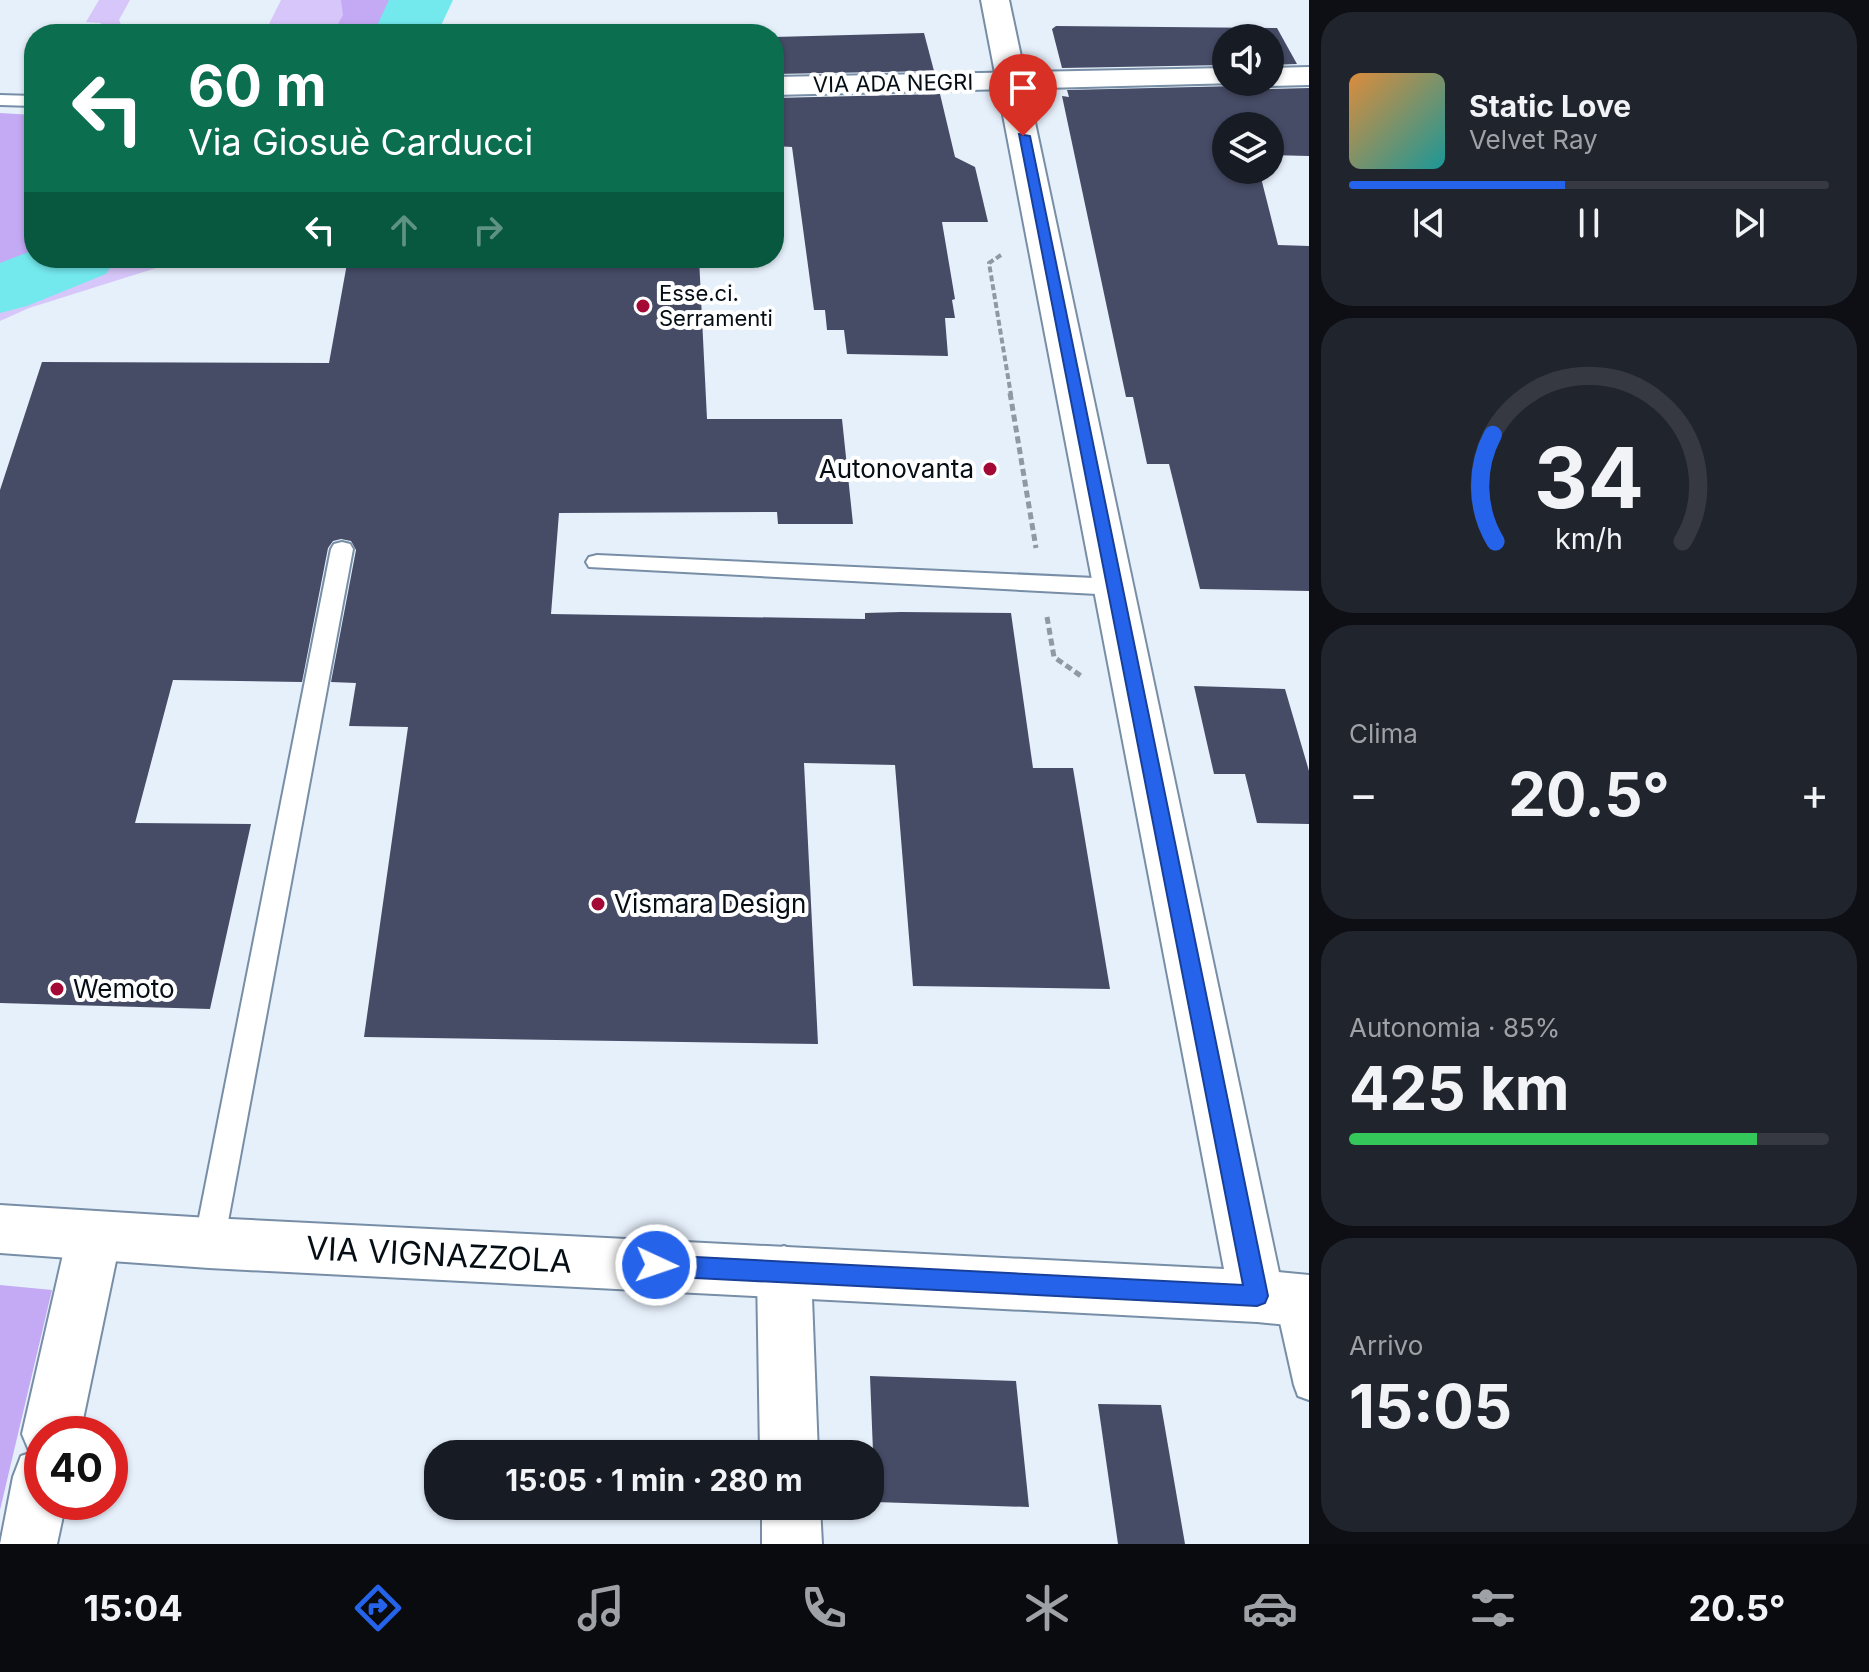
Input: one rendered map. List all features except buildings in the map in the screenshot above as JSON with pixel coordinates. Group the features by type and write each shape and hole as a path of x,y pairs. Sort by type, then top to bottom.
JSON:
{"street":[{"path":"995,0 1116,587 1285,1299"},
{"path":"1284,77 1309,76"},
{"name":"VIA ADA NEGRI","path":"784,86 1212,77"},
{"name":"VIA VIGNAZZOLA","path":"0,1229 94,1237 1285,1299"},
{"path":"55,1416 94,1237"},
{"path":"784,1271 789,1440"},
{"path":"27,1544 32,1520"},
{"path":"791,1520 792,1544"}],"lane":[{"path":"0,100 24,101"},
{"path":"209,1243 342,549"},
{"path":"597,562 1116,587"},
{"path":"1285,1299 1309,1385"}],"shaded area":[{"path":"99,0 130,0 119,20 121,24 86,22"},
{"path":"281,0 402,0 393,24 269,24"},
{"path":"341,0 402,0 393,24 338,24 343,15"},
{"path":"0,113 24,114 24,268 32,268 0,281"},
{"path":"92,268 156,268 29,308 0,321 0,305"},
{"path":"0,1285 52,1290 0,1510"}],"waterway":[{"path":"410,24 421,0"},
{"path":"0,290 55,268"}],"place":[{"name":"Esse.ci. Serramenti","path":"643,306"},
{"name":"Autonovanta","path":"990,469"},
{"name":"Vismara Design","path":"598,904"},
{"name":"Wemoto","path":"57,989"}],"route":[{"path":"656,1265 1257,1296 1023,136"}]}
